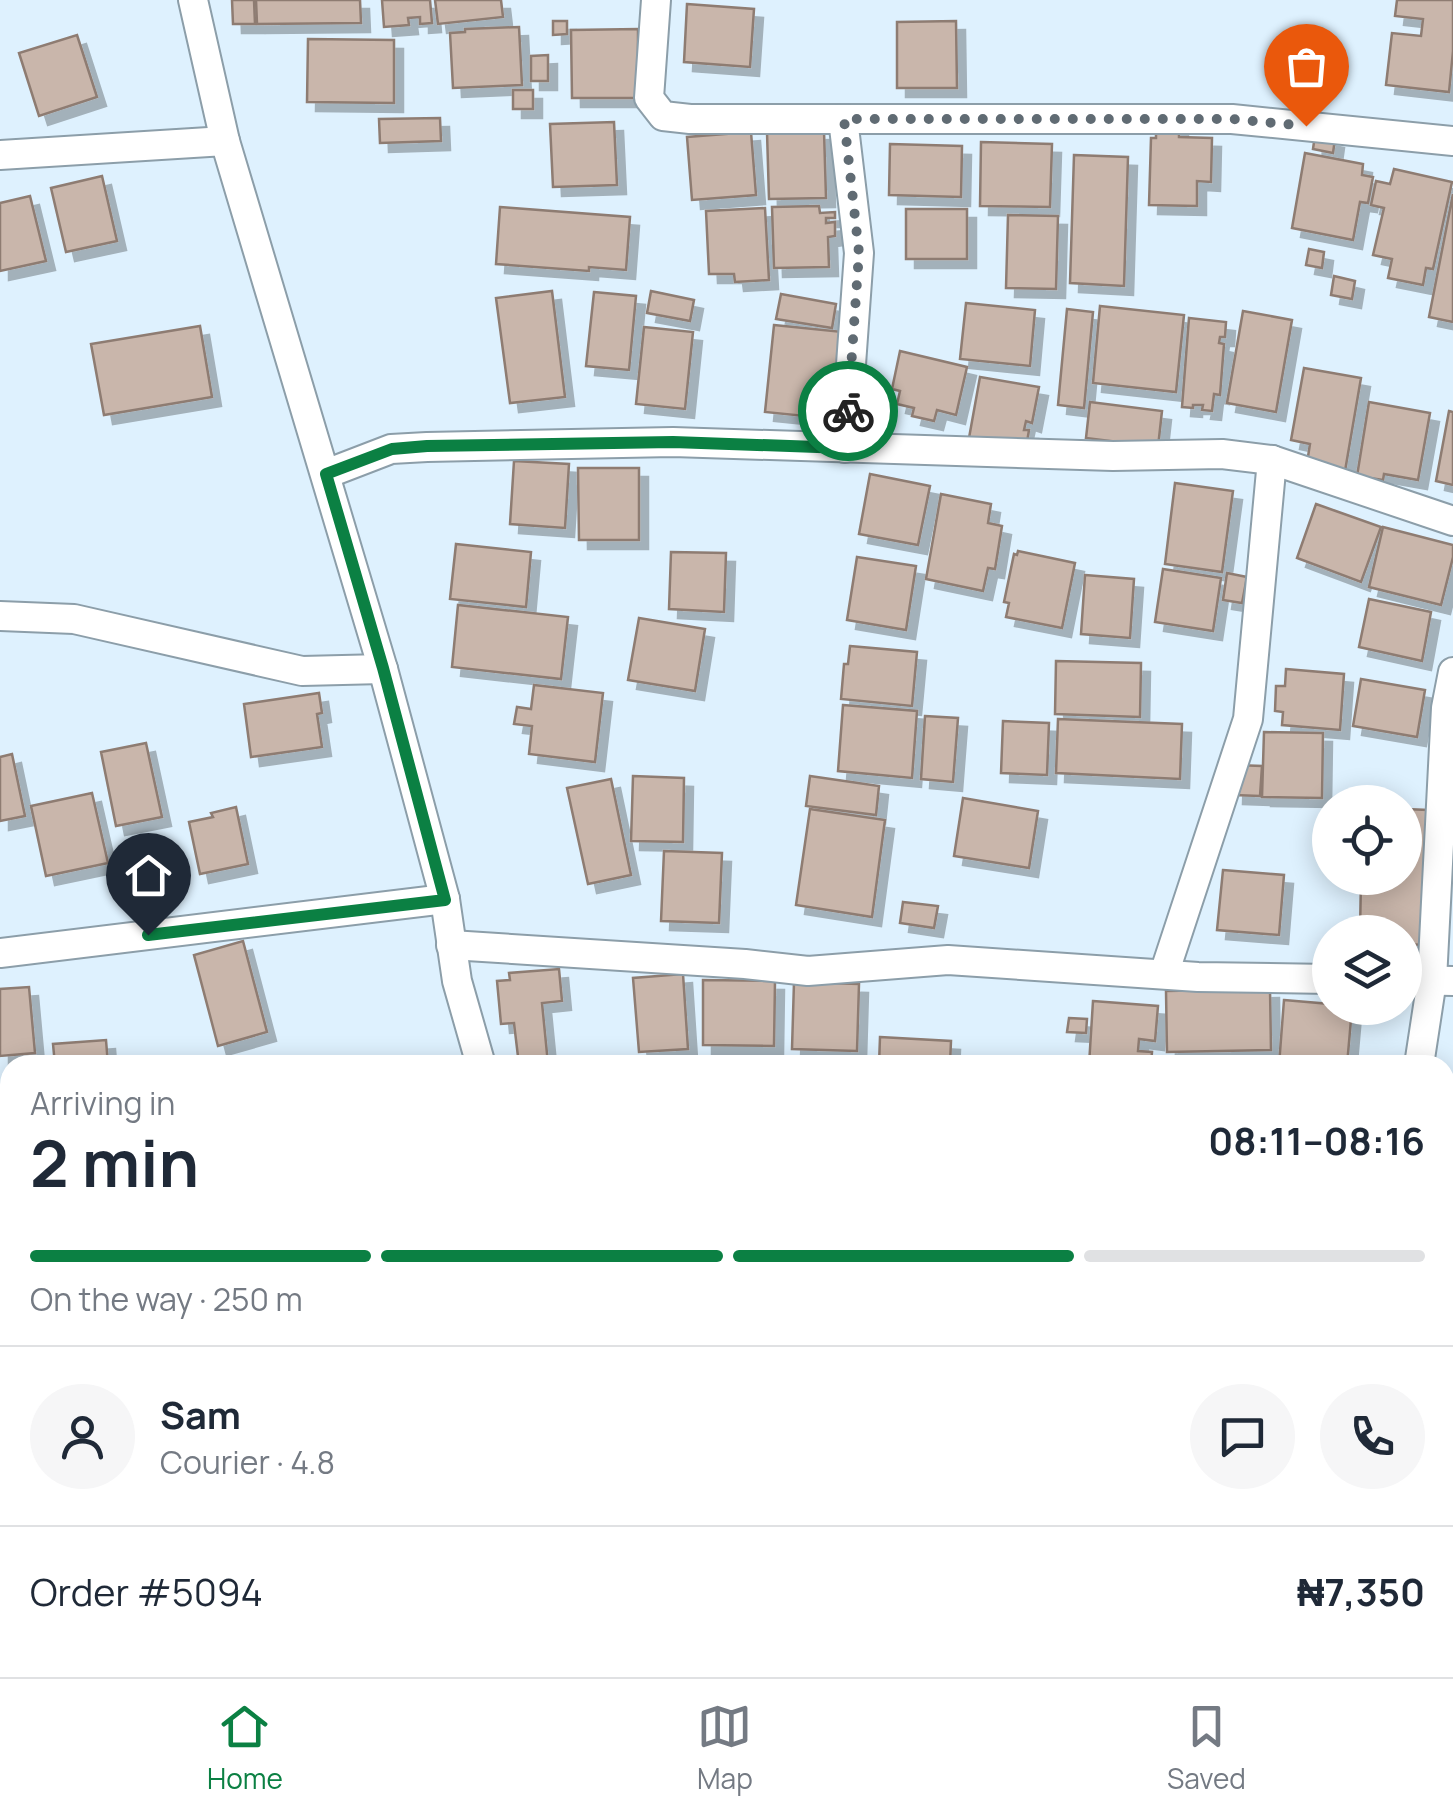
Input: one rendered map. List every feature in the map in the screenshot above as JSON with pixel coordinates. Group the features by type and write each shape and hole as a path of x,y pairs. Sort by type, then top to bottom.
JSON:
{"street":[{"path":"193,0 225,141 383,668 445,900 456,981 478,1055"},
{"path":"656,0 650,98 663,116 690,120 1232,119 1453,141"},
{"path":"844,119 859,253 845,448"},
{"path":"0,155 225,141"},
{"path":"326,474 392,449 427,446 673,442 1113,456 1222,454 1272,460 1453,521"},
{"path":"1164,974 1248,720 1272,460"},
{"path":"0,616 74,619 302,671 383,668"},
{"path":"1420,1055 1430,981 1446,708 1453,672"},
{"path":"0,952 445,900"},
{"path":"451,944 808,970 948,960 1198,977 1312,979"}],"building":[{"path":"232,0 254,0 255,24 233,24"},
{"path":"256,0 360,0 361,23 257,24"},
{"path":"382,0 430,0 432,23 420,24 420,17 408,18 409,25 384,27"},
{"path":"435,0 501,0 503,17 438,24"},
{"path":"1397,0 1453,0 1449,92 1386,85 1392,33 1421,36 1423,19 1395,16"},
{"path":"687,4 754,9 750,67 684,62"},
{"path":"553,21 567,21 567,34 553,35"},
{"path":"956,21 957,88 897,88 897,22"},
{"path":"519,27 522,85 453,88 450,33"},
{"path":"638,29 638,98 572,98 571,30"},
{"path":"77,35 97,97 39,116 19,53"},
{"path":"308,39 394,40 394,103 307,102"},
{"path":"548,55 548,81 531,81 531,56"},
{"path":"513,90 533,90 533,109 513,109"},
{"path":"440,118 441,141 380,143 379,119"},
{"path":"614,122 617,185 553,187 550,124"},
{"path":"1156,127 1179,127 1179,137 1212,138 1211,182 1197,181 1197,206 1149,205 1151,138 1156,138"},
{"path":"824,131 826,198 769,199 767,132"},
{"path":"751,132 756,195 692,200 687,137"},
{"path":"1315,135 1335,139 1333,153 1313,149"},
{"path":"981,142 1052,144 1050,207 980,206"},
{"path":"890,144 962,146 961,197 889,195"},
{"path":"1305,153 1363,164 1362,175 1373,177 1368,203 1360,202 1353,240 1292,228"},
{"path":"1074,155 1128,157 1124,286 1070,283"},
{"path":"1394,169 1452,182 1433,269 1426,268 1423,285 1388,278 1392,259 1373,255 1384,208 1371,205 1376,181 1390,184"},
{"path":"102,176 117,241 66,252 51,188"},
{"path":"1453,194 1453,322 1429,317"},
{"path":"30,196 46,261 0,271 0,203"},
{"path":"819,206 820,213 835,212 835,218 826,218 826,223 835,222 835,236 828,237 829,267 774,268 772,207"},
{"path":"500,207 630,217 626,270 496,264"},
{"path":"765,208 769,280 735,282 734,274 709,274 706,211"},
{"path":"906,209 967,209 967,259 906,259"},
{"path":"1008,215 1058,216 1056,289 1006,288"},
{"path":"1309,249 1324,252 1322,268 1306,265"},
{"path":"1334,276 1355,281 1352,299 1331,295"},
{"path":"552,291 565,397 510,403 496,298"},
{"path":"651,291 694,300 690,321 647,313"},
{"path":"594,292 636,296 629,370 586,366"},
{"path":"781,294 836,304 832,328 776,319"},
{"path":"966,303 1035,310 1030,366 960,359"},
{"path":"1100,306 1184,315 1176,392 1093,383"},
{"path":"1067,309 1093,312 1084,408 1058,405"},
{"path":"1243,311 1292,320 1276,412 1227,403"},
{"path":"1189,318 1226,322 1225,337 1220,337 1219,343 1224,344 1220,395 1214,394 1212,411 1202,410 1203,405 1182,407"},
{"path":"774,325 843,332 834,419 765,412"},
{"path":"200,326 212,397 104,415 91,344"},
{"path":"644,327 693,332 685,409 636,404"},
{"path":"900,351 967,367 956,415 937,410 934,421 912,416 914,408 897,404 900,391 892,389"},
{"path":"1304,368 1361,378 1345,471 1307,463 1310,444 1291,440"},
{"path":"980,377 1039,387 1032,423 1026,421 1024,430 1029,430 1026,448 969,438"},
{"path":"1090,402 1162,411 1158,447 1086,438"},
{"path":"1369,402 1430,413 1418,480 1384,474 1383,480 1357,476"},
{"path":"1449,411 1453,412 1453,485 1436,481"},
{"path":"514,461 569,464 565,528 510,524"},
{"path":"578,468 639,468 639,540 579,540"},
{"path":"870,474 930,486 918,545 859,534"},
{"path":"1175,483 1233,491 1222,572 1165,564"},
{"path":"941,494 991,504 988,523 1002,526 995,569 988,568 983,591 926,579"},
{"path":"1316,504 1381,527 1361,582 1297,558"},
{"path":"1383,527 1453,545 1441,605 1369,587"},
{"path":"456,544 531,552 526,607 450,599"},
{"path":"1018,551 1075,563 1062,628 1006,617 1009,603 1004,602 1014,554"},
{"path":"671,552 726,553 724,612 669,609"},
{"path":"857,557 916,566 906,630 847,620"},
{"path":"1163,569 1221,578 1213,631 1155,622"},
{"path":"1227,573 1247,577 1242,603 1223,600"},
{"path":"1085,575 1134,579 1130,638 1081,634"},
{"path":"1369,599 1431,612 1422,661 1359,647"},
{"path":"458,605 568,617 561,679 452,667"},
{"path":"639,618 705,629 695,691 628,680"},
{"path":"850,646 917,652 912,706 841,699"},
{"path":"1056,661 1141,663 1140,717 1055,714"},
{"path":"1286,669 1344,674 1340,730 1282,725 1283,712 1275,711 1276,686 1285,686"},
{"path":"1361,679 1425,690 1417,737 1353,726"},
{"path":"534,685 603,693 595,762 529,754 532,726 514,724 517,707 531,709"},
{"path":"319,693 322,713 317,714 322,747 251,757 244,704"},
{"path":"843,705 917,711 912,778 838,771"},
{"path":"925,716 958,718 953,782 921,779"},
{"path":"1058,719 1182,724 1180,779 1056,773"},
{"path":"1003,721 1049,723 1047,775 1001,773"},
{"path":"1264,732 1323,733 1322,785 1312,785 1312,798 1262,797"},
{"path":"146,743 162,817 116,826 101,752"},
{"path":"12,754 25,816 0,821 0,757"},
{"path":"1235,765 1262,766 1260,796 1234,795"},
{"path":"633,776 684,778 683,842 631,841"},
{"path":"810,776 879,786 876,815 806,806"},
{"path":"611,779 631,875 588,884 567,788"},
{"path":"92,793 108,863 46,876 31,806"},
{"path":"963,798 1038,811 1029,868 954,856"},
{"path":"236,807 248,864 200,874 189,822"},
{"path":"810,809 885,820 872,917 796,905"},
{"path":"1422,810 1428,810 1425,945 1422,915 1360,915 1361,895 1422,895"},
{"path":"664,851 722,853 719,923 661,921"},
{"path":"1223,870 1284,875 1279,935 1217,930"},
{"path":"903,902 938,906 934,928 900,923"},
{"path":"243,941 267,1032 218,1046 194,955"},
{"path":"559,969 562,1001 542,1003 547,1055 518,1055 514,1023 501,1024 497,981 510,980 509,973"},
{"path":"683,974 688,1049 639,1052 633,978"},
{"path":"703,980 775,981 774,1046 703,1045"},
{"path":"794,982 859,984 857,1051 792,1049"},
{"path":"29,987 35,1053 0,1055 0,989"},
{"path":"1270,989 1271,1050 1167,1052 1166,991"},
{"path":"1284,1000 1312,1002 1312,1025 1351,1025 1348,1055 1280,1055"},
{"path":"1093,1001 1158,1006 1155,1041 1139,1039 1138,1051 1152,1055 1090,1055"},
{"path":"1069,1018 1087,1019 1086,1033 1067,1032"},
{"path":"880,1037 951,1041 950,1055 879,1055"},
{"path":"106,1040 107,1055 54,1055 53,1044"}],"way so far":[{"path":"848,411 859,253 844,119 1232,119 1306,126"}],"route":[{"path":"148,935 445,900 326,474 392,449 427,446 673,442 845,448 848,411"}]}
